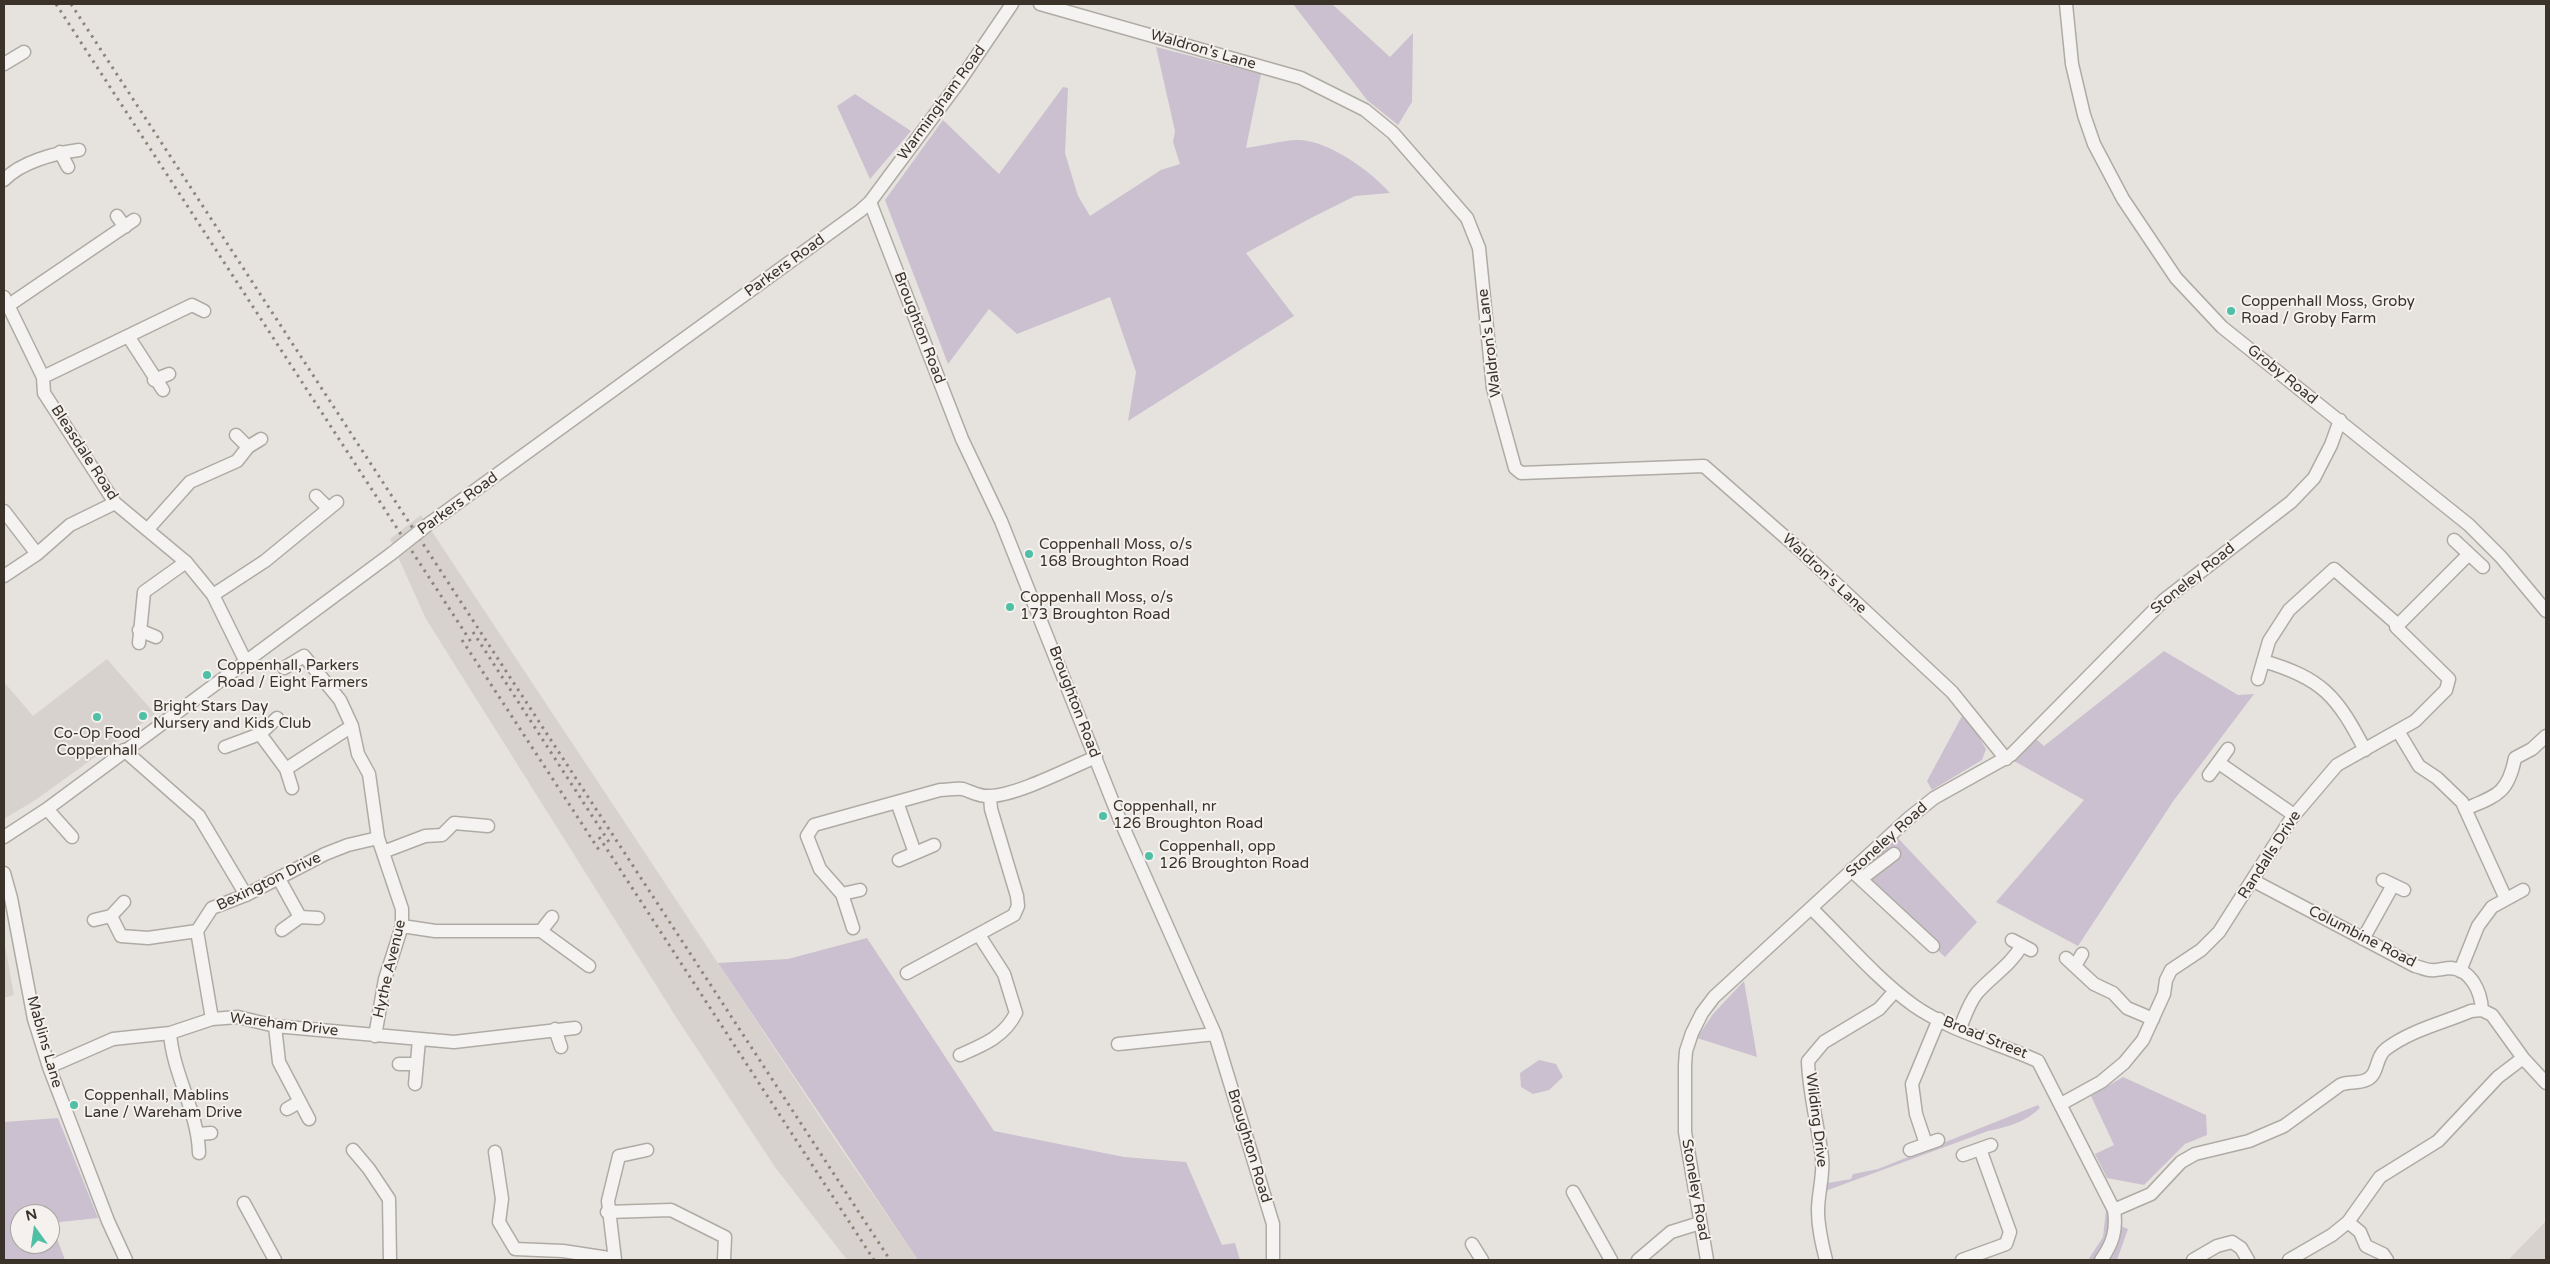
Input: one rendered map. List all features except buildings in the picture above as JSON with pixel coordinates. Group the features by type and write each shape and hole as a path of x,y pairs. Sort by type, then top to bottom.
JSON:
{"street":[{"name":"Warmingham Road","path":"870,202 959,82 1012,4"},
{"name":"Waldron's Lane","path":"1040,4 1301,78 1365,110 1393,133 1467,218 1479,248 1492,388 1515,468 1521,473 1704,466 1800,551 1952,692 2006,759"},
{"name":"Groby Road","path":"2066,4 2072,64 2086,122 2108,173 2157,253 2196,302 2222,327 2469,525 2501,557 2546,611"},
{"path":"4,64 24,52"},
{"path":"6,172 60,152 79,150"},
{"path":"60,152 68,166"},
{"name":"Parkers Road","path":"4,838 48,809 124,750 391,554 430,523 848,221 870,202"},
{"name":"Broughton Road","path":"870,202 962,439 1001,520 1120,820 1215,1034 1273,1224 1273,1260"},
{"path":"6,301 130,223 117,216"},
{"name":"Bleasdale Road","path":"6,301 43,378 44,393 115,503 186,562 213,595 246,660"},
{"path":"43,378 192,305 204,311"},
{"path":"128,336 154,380 163,390"},
{"path":"154,380 169,374"},
{"name":"Stoneley Road","path":"1707,1260 1685,1132 1686,1051 1702,1012 1714,997 1812,908 1856,875 1934,798 2006,759 2164,600 2297,496 2314,478 2331,445 2340,420"},
{"path":"236,435 248,447"},
{"path":"148,529 190,482 237,461 248,447 260,439"},
{"path":"213,595 265,561 332,505 316,496"},
{"path":"4,576 37,554 70,525 115,503"},
{"path":"4,511 37,554"},
{"path":"2454,540 2482,567"},
{"path":"2258,679 2268,641 2289,610 2334,569 2398,625 2469,554"},
{"path":"139,643 144,592 186,562"},
{"name":"Randalls Drive","path":"2061,1104 2100,1082 2124,1063 2143,1040 2171,970 2201,950 2219,932 2294,815 2337,765 2415,720 2446,690 2449,679 2396,627 2398,625"},
{"path":"139,630 156,637"},
{"name":"Hythe Avenue","path":"284,668 308,651 340,700 352,726 358,754 369,774 378,838 402,909 402,926 385,979 375,1036"},
{"path":"2263,661 2292,670 2313,681 2332,696 2345,714 2365,750"},
{"path":"226,747 260,734 276,718"},
{"path":"286,769 352,726"},
{"path":"2398,731 2419,766 2450,789 2465,809 2506,899"},
{"path":"260,734 286,769 292,788"},
{"path":"2465,809 2499,794 2506,787 2512,774 2515,758 2532,749 2546,736"},
{"path":"2209,775 2220,763 2228,749"},
{"path":"124,750 199,816 246,895"},
{"path":"853,928 842,894 820,869 812,853 807,836 814,825 940,790 961,789 990,796 1020,789 1096,757"},
{"path":"2220,763 2294,815"},
{"path":"906,973 1014,915 1018,906 1017,896 991,809 990,796"},
{"path":"897,802 915,853"},
{"path":"48,809 72,836"},
{"path":"383,852 425,836 442,835 456,818 488,826"},
{"name":"Bexington Drive","path":"197,931 212,908 246,895 325,854 348,845 378,838"},
{"path":"899,860 934,845"},
{"path":"1894,854 1856,875 1934,946"},
{"name":"Mablins Lane","path":"4,873 11,898 34,1019 108,1221 126,1260"},
{"path":"279,879 300,917"},
{"name":"Columbine Road","path":"2252,880 2415,966 2431,970 2450,968 2460,971"},
{"path":"2363,939 2393,885"},
{"path":"842,894 860,890"},
{"path":"2482,1010 2481,999 2477,989 2470,978 2460,971 2478,926 2492,907 2523,890"},
{"path":"94,920 111,916 124,902"},
{"name":"Broad Street","path":"1812,908 1895,991 1914,1006 1938,1019 2038,1061 2114,1210 2116,1225 2114,1240 2101,1260"},
{"path":"111,916 121,936 148,938 197,931 212,1019"},
{"path":"282,930 300,917 318,918"},
{"path":"541,931 552,917"},
{"path":"402,926 436,931 541,931 589,966"},
{"path":"960,1055 989,1042 1009,1026 1016,1013 1004,974 979,935"},
{"path":"1960,1028 1977,993 2014,960 2022,945"},
{"path":"2082,954 2070,962 2094,984 2112,994 2127,1008 2153,1019"},
{"name":"Wilding Drive","path":"1826,1260 1819,1228 1818,1212 1823,1179 1822,1158 1809,1082 1808,1061 1824,1042 1879,1009 1895,991"},
{"path":"2114,1210 2151,1194 2181,1162 2195,1154 2234,1145 2284,1126 2340,1085 2347,1082 2366,1080 2373,1075 2379,1057 2384,1050 2408,1035 2471,1011 2482,1010 2492,1014 2523,1058 2546,1083"},
{"name":"Wareham Drive","path":"50,1067 113,1039 170,1033 212,1019 238,1017 275,1026 454,1042 575,1028"},
{"path":"1910,1150 1932,1142 1916,1114 1912,1084 1938,1019"},
{"path":"275,1026 279,1062 309,1119"},
{"path":"555,1029 561,1047"},
{"path":"170,1033 172,1056 205,1133 199,1153"},
{"path":"1118,1044 1215,1034"},
{"path":"415,1084 419,1040"},
{"path":"2289,1260 2332,1235 2348,1222 2380,1177 2438,1141 2498,1077 2523,1058"},
{"path":"400,1064 416,1064"},
{"path":"287,1108 299,1102"},
{"path":"1962,1260 2006,1244 2010,1238 2010,1232 1986,1147 1963,1155"},
{"path":"353,1150 369,1169 389,1199 390,1260"},
{"path":"495,1152 502,1199 499,1222 513,1255 563,1251 615,1260 608,1201 619,1156 647,1150"},
{"path":"1573,1192 1611,1260"},
{"path":"244,1203 275,1260"},
{"path":"608,1212 671,1210 727,1232 724,1260"},
{"path":"2348,1222 2360,1232 2366,1246 2383,1254 2387,1260"},
{"path":"1638,1260 1671,1232 1700,1223"},
{"path":"2193,1260 2223,1243 2232,1242 2241,1248 2248,1260"},
{"path":"1472,1244 1482,1260"}],"shaded area":[{"path":"1293,4 1332,4 1390,57 1413,33 1412,102 1398,125 1367,100"},
{"path":"1156,47 1261,74 1246,148 1295,140 1320,144 1360,166 1390,193 1355,196 1246,253 1294,316 1128,421 1136,372 1110,297 1017,334 989,309 948,364 885,200 943,120 999,174 1063,87 1068,88 1065,153 1078,196 1090,216 1161,170 1180,164 1173,142 1175,131"},
{"path":"855,94 911,131 870,179 837,106"},
{"path":"421,515 834,1138 918,1260 847,1260 775,1167 676,1017 426,619 390,539"},
{"path":"2164,651 2238,695 2254,694 2174,800 2078,946 1996,902 2084,800 2014,761 2036,739 2044,746"},
{"path":"107,659 155,714 34,801 4,819 4,682 33,716"},
{"path":"1962,716 1976,732 1986,749 1982,760 1932,790 1927,781"},
{"path":"1896,836 1977,922 1945,957 1851,870"},
{"path":"867,938 994,1131 1124,1157 1186,1162 1222,1245 1235,1243 1240,1260 918,1260 718,963 788,959"},
{"path":"4,940 14,995 4,998"},
{"path":"1744,981 1757,1057 1697,1038 1713,1014"},
{"path":"1539,1060 1556,1064 1563,1077 1549,1090 1533,1094 1521,1087 1520,1073"},
{"path":"2123,1077 2206,1115 2207,1135 2185,1144 2144,1185 2107,1178 2095,1154 2114,1145 2091,1096"},
{"path":"2038,1105 2040,1108 2035,1113 2016,1123 1988,1131 1820,1193 1822,1184 1851,1179 1853,1174 1878,1169"},
{"path":"2060,1115 2116,1224 2128,1229 2117,1260 2088,1260 2103,1237 2106,1210"},
{"path":"58,1118 98,1218 60,1222 60,1204 10,1204 10,1254 60,1254 60,1247 65,1260 4,1260 4,1122"},
{"path":"2546,1221 2546,1260 2508,1260"}],"railway":[{"path":"56,4 473,645"},
{"path":"71,4 890,1260"},
{"path":"473,632 609,842"},
{"path":"462,640 599,850"},
{"path":"599,837 874,1260"}],"place":[{"name":"Coppenhall Moss, Groby Road / Groby Farm","path":"2231,311"},
{"name":"Coppenhall Moss, o/s 168 Broughton Road","path":"1029,554"},
{"name":"Coppenhall Moss, o/s 173 Broughton Road","path":"1010,607"},
{"name":"Coppenhall, Parkers Road / Eight Farmers","path":"207,675"},
{"name":"Bright Stars Day Nursery and Kids Club","path":"143,716"},
{"name":"Co-Op Food Coppenhall","path":"97,717"},
{"name":"Coppenhall, nr 126 Broughton Road","path":"1103,816"},
{"name":"Coppenhall, opp 126 Broughton Road","path":"1149,856"},
{"name":"Coppenhall, Mablins Lane / Wareham Drive","path":"74,1105"}]}
